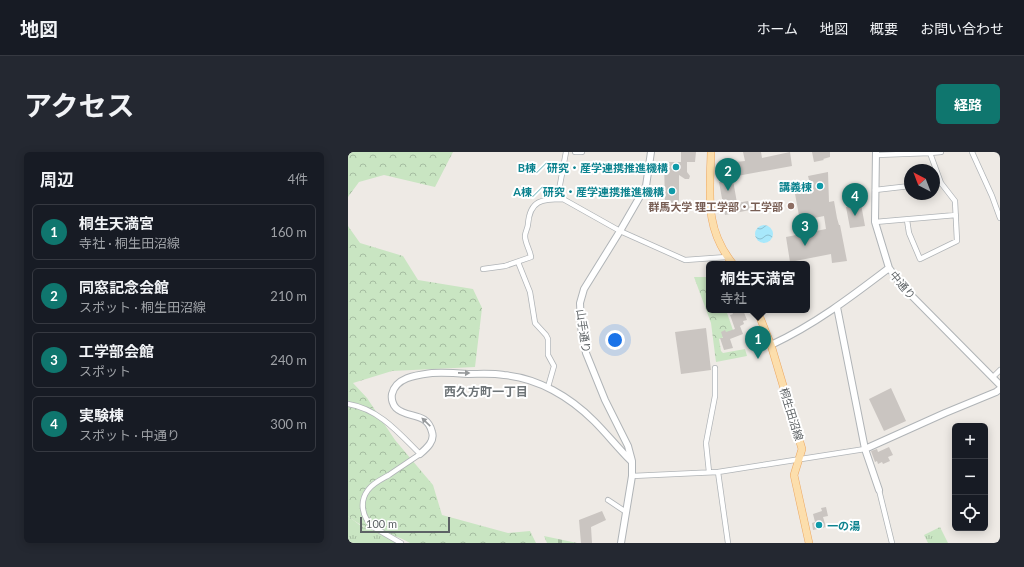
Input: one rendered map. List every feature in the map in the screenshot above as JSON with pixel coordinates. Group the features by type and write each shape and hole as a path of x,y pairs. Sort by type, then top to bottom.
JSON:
{"main road":[{"path":"711,152 711,220 718,242 730,261"},
{"name":"桐生田沼線","path":"758,313 770,345 802,449 794,475 809,543"}],"street":[{"path":"564,199 559,190 566,152"},
{"path":"575,152 582,152"},
{"name":"山手通り","path":"621,543 632,476 632,461 628,446 605,400 586,353 581,327 580,303 584,289 646,186 651,152"},
{"path":"876,154 941,152"},
{"path":"972,152 992,196 1000,218"},
{"path":"907,220 909,233 920,259 957,241 955,201 941,183 930,153"},
{"name":"中通り","path":"876,154 875,222 889,268 902,286 993,377 1000,386"},
{"path":"875,190 904,187"},
{"path":"484,269 506,266 531,257 525,235 528,225 528,216 535,204 550,199 564,199 620,231 685,260 727,257"},
{"path":"875,222 956,215"},
{"path":"518,262 530,292 535,323 548,339 548,355 554,366 548,387"},
{"path":"770,345 801,329 837,307 889,268"},
{"path":"837,307 865,450 879,490 892,543"},
{"path":"709,472 706,443 715,396 715,368"},
{"path":"993,377 1000,370"},
{"path":"401,543 373,527 369,523 364,513 363,502 368,490 428,448 432,441 432,430 430,425 425,420 400,411 396,408 392,397 396,386 400,381 407,378 433,373 489,374 519,377 548,387 594,421 632,461"},
{"path":"632,476 718,472 865,450 1000,389"},
{"path":"348,404 371,412 385,420 396,429 420,454"},
{"path":"718,472 728,543"},
{"path":"608,500 626,512"}],"green space":[{"path":"348,152 453,152 435,187 384,175 359,182 348,197"},
{"path":"348,226 360,243 403,256 418,280 473,289 482,308 475,367 392,371 353,383 367,398 395,440 433,485 442,515 508,533 530,531 536,543 410,543 397,537 376,532 361,525 348,516"},
{"path":"694,277 706,277 706,309"},
{"path":"707,313 727,313 734,333 719,339 721,351 723,353 745,349 747,356 716,362 711,323"},
{"path":"348,516 361,526 377,532 397,543 348,543"},
{"path":"940,527 948,543 928,543 924,535"},
{"path":"544,536 577,543 547,543"}],"water":[{"path":"764,225 770,228 773,234 770,240 764,243 758,240 755,234 758,228"}],"building":[{"path":"681,152 696,152 695,162 687,162 687,172 690,176 689,179 685,179 679,175 679,212 655,212 655,203 665,203 664,162 681,162"},
{"path":"743,152 761,152 762,158 790,152 792,166 737,176 735,162 745,161"},
{"path":"812,152 830,152 830,157 814,162"},
{"path":"828,172 829,202 834,201 847,261 832,263 831,254 790,261 786,237 826,229 824,216 800,221 793,183 809,180 808,176"},
{"path":"733,180 737,203 748,201 750,210 725,215 719,182"},
{"path":"861,204 865,226 850,228 846,207"},
{"path":"744,313 747,320 743,321 744,324 740,326 743,334 730,339 733,348 724,350 720,338 723,338 721,332 735,329 730,315"},
{"path":"706,328 711,370 681,374 675,332"},
{"path":"891,388 906,421 884,431 869,399"},
{"path":"889,447 893,455 888,457 890,461 883,464 882,462 878,464 877,461 875,462 871,451 877,449 878,452"},
{"path":"826,507 828,516 823,517 826,527 813,530 812,523 815,522 813,514 822,511 821,508"},
{"path":"602,511 606,520 591,527 592,543 581,543 579,520"}],"place":[{"name":"B棟／研究・産学連携推進機構","path":"676,167"},
{"name":"講義棟","path":"820,186"},
{"name":"A棟／研究・産学連携推進機構","path":"672,191"},
{"name":"同窓記念会館","path":"728,191"},
{"name":"群馬大学 理工学部・工学部","path":"791,206"},
{"name":"実験棟","path":"855,216"},
{"name":"工学部会館","path":"805,246"},
{"name":"桐生天満宮","path":"758,359"},
{"name":"一の湯","path":"819,525"}],"district":[{"name":"西久方町一丁目","path":"486,391"}]}
